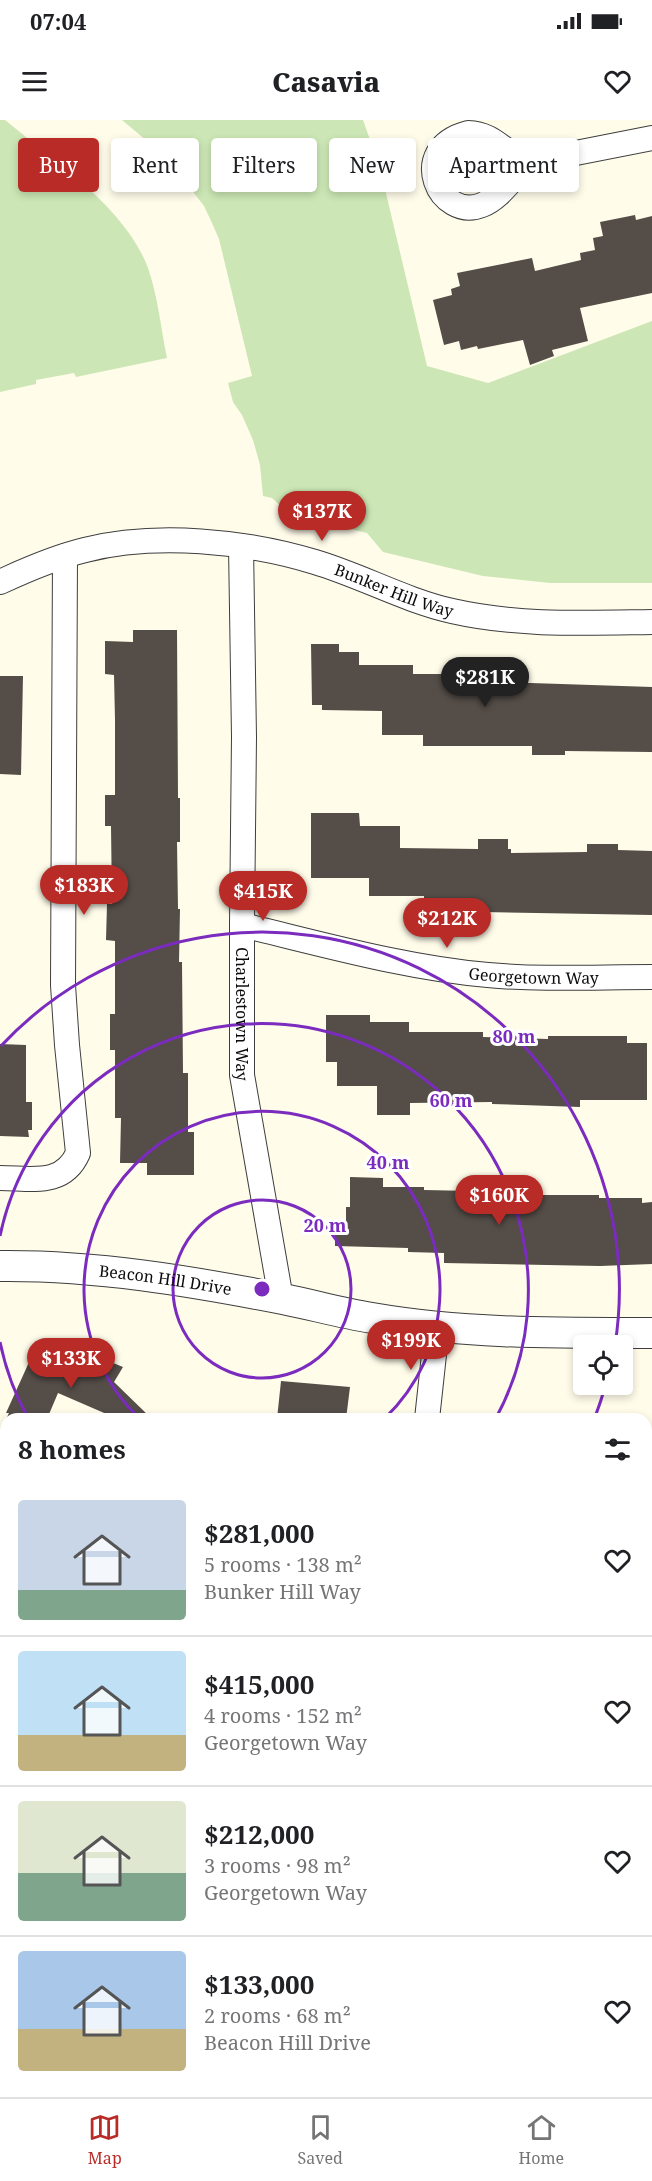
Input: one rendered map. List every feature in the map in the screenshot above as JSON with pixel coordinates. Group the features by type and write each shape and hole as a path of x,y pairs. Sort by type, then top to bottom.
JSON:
{"street":[{"path":"579,152 652,138"},
{"name":"Bunker Hill Way","path":"0,582 65,556 114,544 180,541 241,546 315,562 416,602 488,618 543,623 652,622"},
{"name":"Charlestown Way","path":"241,546 244,737 242,1075 281,1299"},
{"path":"0,1178 43,1179 53,1177 70,1167 78,1153 63,985 65,556"},
{"name":"Georgetown Way","path":"242,925 438,969 477,974 542,978 652,976"},
{"name":"Beacon Hill Drive","path":"0,1266 61,1268 154,1276 372,1318 437,1327 559,1333 652,1333"},
{"path":"428,1413 437,1327"}],"green space":[{"path":"0,120 5,120 27,138 18,138 18,192 92,192 123,225 138,246 148,268 157,302 167,358 76,377 74,373 36,380 36,384 0,392"},
{"path":"122,120 363,120 369,138 329,138 329,192 386,192 427,366 488,383 652,321 652,583 550,583 483,576 383,552 367,533 289,514 272,498 263,496 260,465 253,440 242,415 233,402 228,383 252,376 219,239 204,206 193,192 199,192 199,138 143,138"}],"building":[{"path":"635,215 636,220 652,216 652,293 580,308 588,341 552,350 554,356 530,365 523,340 478,349 477,346 461,350 459,341 444,345 433,300 452,295 451,289 460,286 457,273 532,258 535,271 581,260 580,253 595,250 593,238 603,236 600,222"},
{"path":"133,630 177,630 178,798 180,798 180,842 177,842 178,909 180,909 179,962 182,962 183,1073 188,1073 188,1132 194,1132 194,1175 147,1175 147,1163 120,1163 121,1118 115,1118 115,1050 110,1050 110,1014 115,1014 115,941 106,940 107,904 112,904 111,826 105,826 105,795 115,795 114,675 105,674 105,641 133,642"},
{"path":"311,644 339,644 339,652 359,652 359,665 413,665 413,674 468,674 468,681 652,687 652,752 565,751 565,755 532,755 532,746 423,746 423,735 382,735 382,711 322,710 322,705 312,705"},
{"path":"0,676 23,676 21,775 0,774"},
{"path":"311,813 359,813 360,826 400,826 400,848 478,849 478,839 508,839 508,849 511,849 511,853 587,852 587,844 618,844 618,850 652,851 652,915 424,911 424,896 369,896 369,878 311,878"},
{"path":"326,1015 370,1015 370,1022 409,1022 409,1032 483,1032 483,1037 548,1039 548,1036 627,1036 627,1043 647,1043 647,1100 580,1100 580,1107 492,1104 492,1102 410,1103 410,1115 377,1115 377,1086 337,1086 337,1062 326,1062"},
{"path":"0,1044 26,1045 26,1102 32,1102 32,1130 28,1130 29,1137 0,1136"},
{"path":"350,1177 383,1178 383,1187 424,1187 424,1190 528,1192 528,1195 599,1195 599,1198 642,1198 642,1203 652,1202 652,1264 600,1266 444,1263 444,1253 408,1252 408,1248 335,1246 335,1223 346,1223 346,1207 350,1207"},
{"path":"35,1349 90,1372 96,1356 123,1367 114,1382 146,1413 104,1413 58,1393 50,1413 6,1413"},
{"path":"281,1381 350,1387 347,1413 278,1413"}]}
